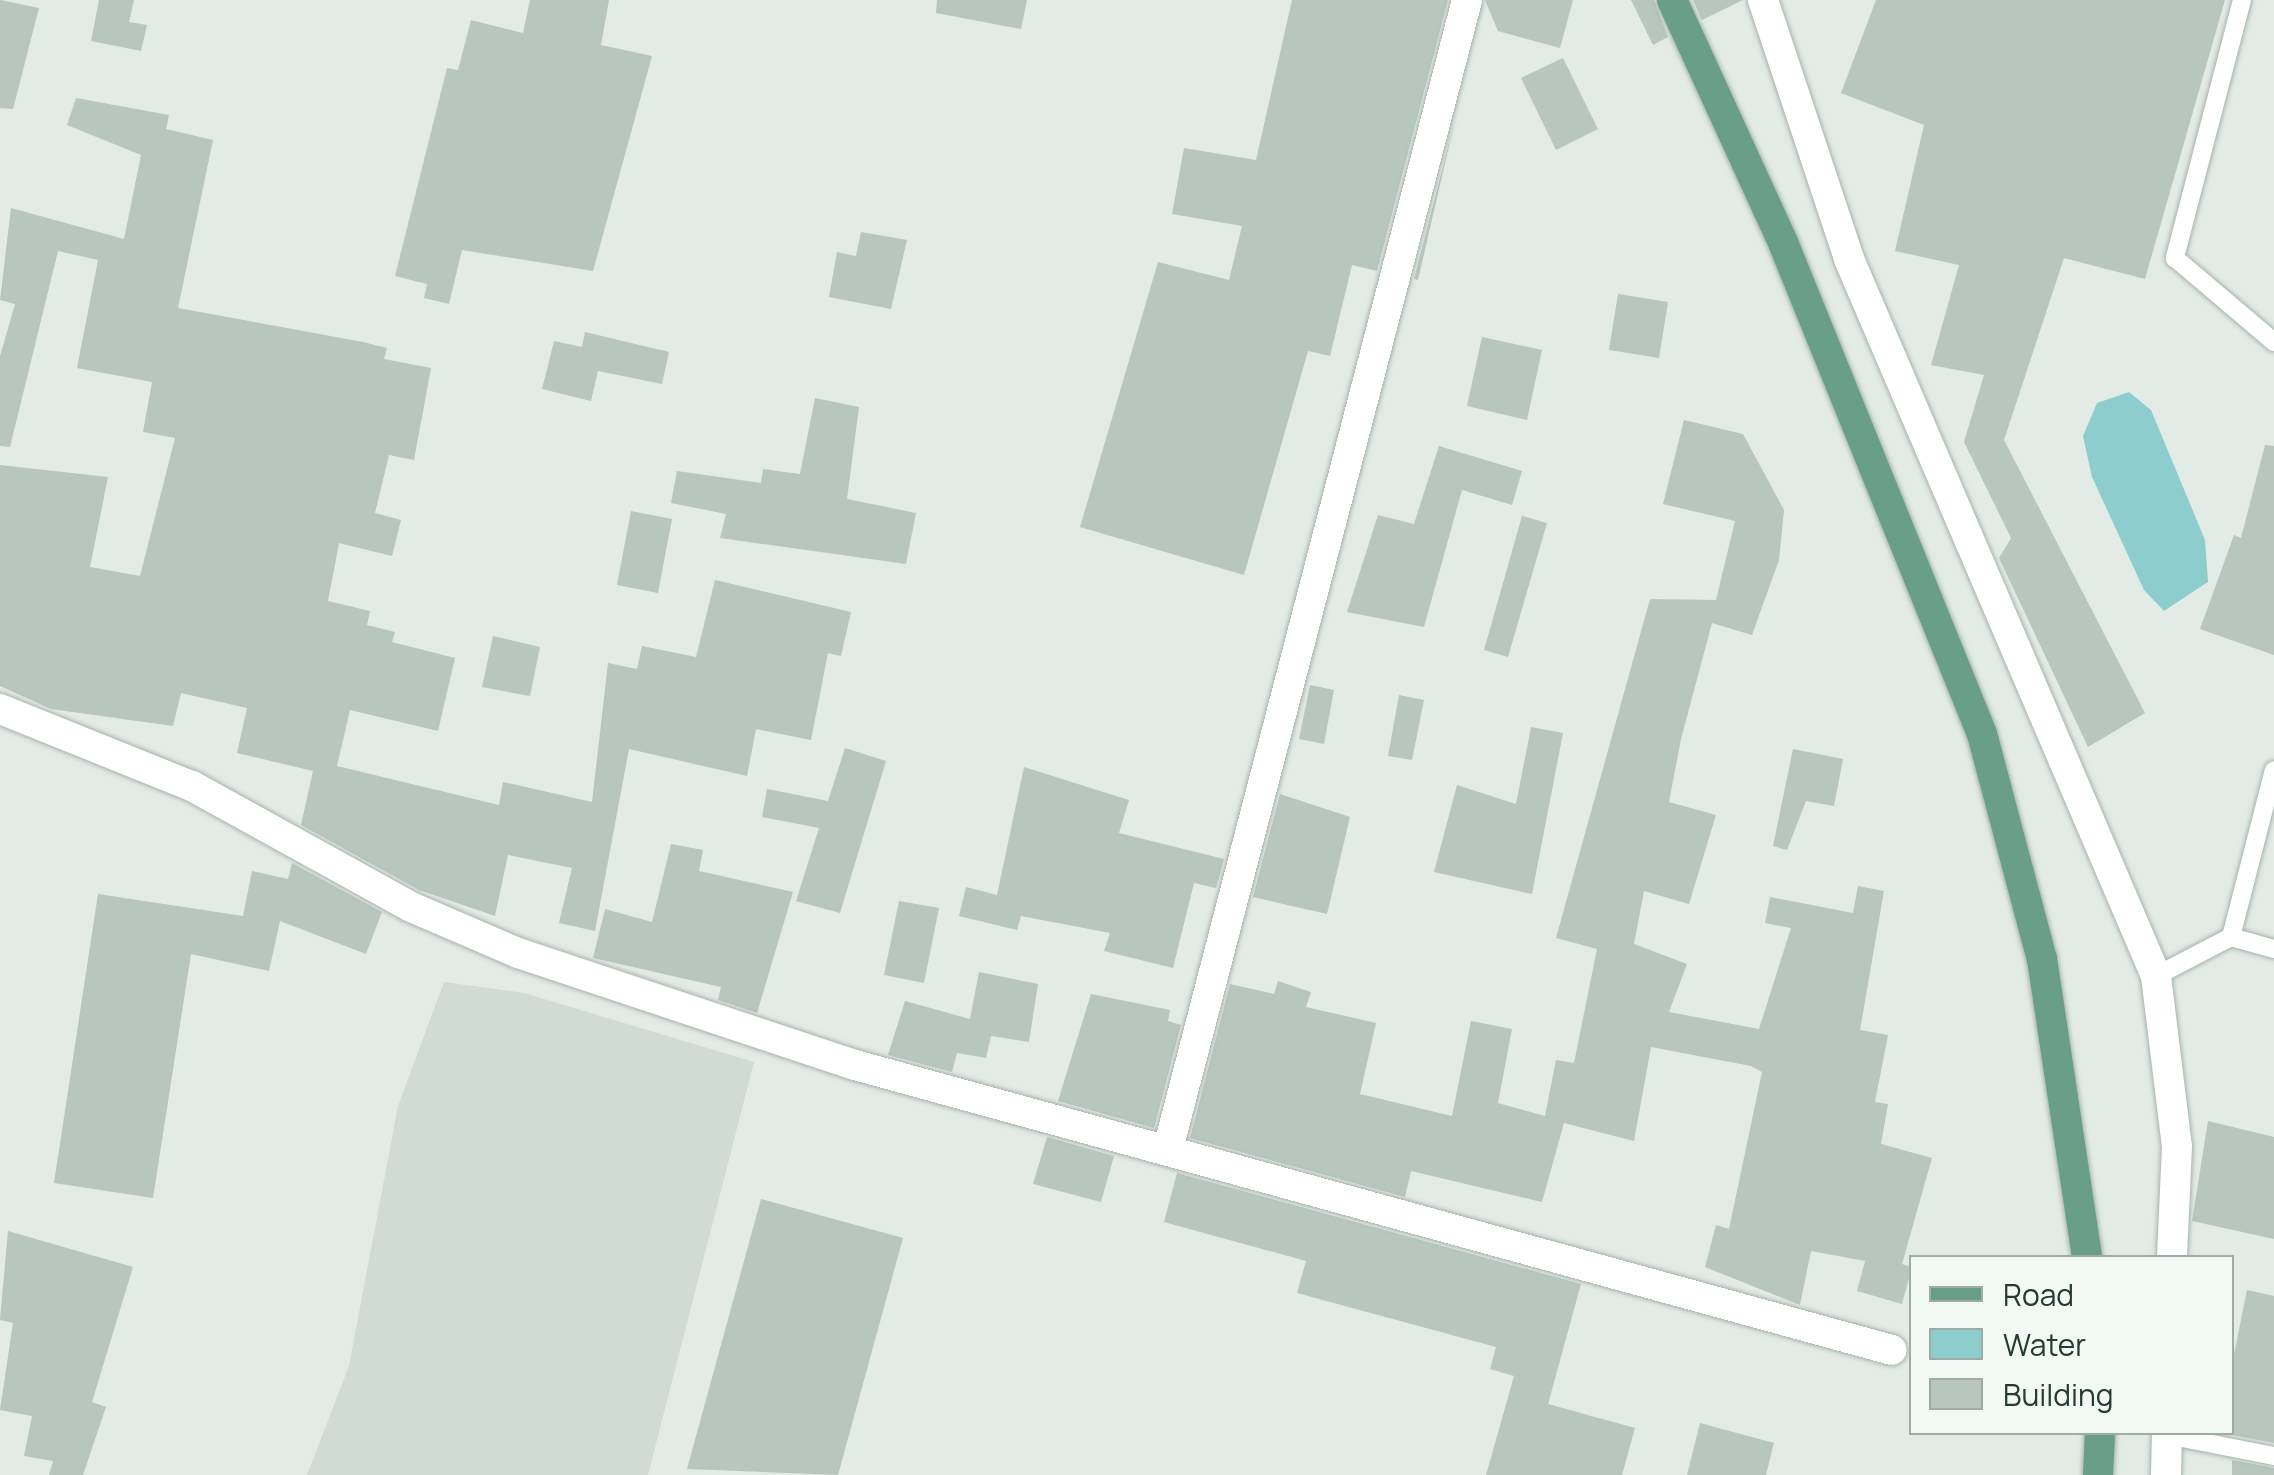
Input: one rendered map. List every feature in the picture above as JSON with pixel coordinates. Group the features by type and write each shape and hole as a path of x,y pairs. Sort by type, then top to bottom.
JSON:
{"main road":[{"path":"1672,0 1784,245 1982,734 2042,959 2086,1255"},
{"path":"2098,1475 2100,1435"}],"street":[{"path":"1168,1149 1467,0"},
{"path":"1762,0 1849,259 2156,976 2177,1146 2172,1255"},
{"path":"0,710 192,786 411,907 518,953 856,1065 1892,1350"},
{"path":"2166,1475 2167,1435"}],"lane":[{"path":"2242,0 2175,258 2274,342"},
{"path":"2230,937 2274,770"},
{"path":"2156,976 2230,937 2274,949"},
{"path":"2172,1435 2274,1456"}],"shaded area":[{"path":"444,982 524,993 754,1062 648,1475 307,1475 349,1366 398,1106"}],"water":[{"path":"2129,392 2151,410 2205,540 2208,582 2164,611 2144,590 2092,477 2083,436 2097,403"}],"building":[{"path":"0,0 39,8 13,109 0,108"},
{"path":"99,0 134,0 129,22 147,25 141,51 91,41"},
{"path":"530,0 609,0 601,45 652,56 593,271 462,250 449,304 424,298 427,284 395,276 447,68 458,70 471,20 523,33"},
{"path":"937,0 1027,0 1021,29 936,13"},
{"path":"1292,0 1448,0 1377,271 1352,265 1330,356 1308,351 1244,575 1080,527 1158,262 1229,280 1242,226 1172,214 1184,148 1256,160"},
{"path":"1485,0 1573,0 1560,48 1498,31"},
{"path":"1631,0 1654,0 1668,37 1653,45"},
{"path":"1693,0 1743,0 1702,20"},
{"path":"1876,0 2225,0 2145,279 2064,258 2004,440 2145,713 2088,747 1999,558 2011,538 1964,442 1984,375 1931,365 1959,265 1895,251 1924,125 1841,93"},
{"path":"1563,58 1598,129 1556,150 1521,78"},
{"path":"76,98 169,115 166,129 213,140 178,308 363,342 387,348 384,359 431,368 414,460 389,455 375,513 401,520 392,556 339,543 328,601 370,611 367,625 395,632 392,642 455,658 438,731 350,710 337,766 499,805 503,782 592,802 608,663 637,669 642,646 696,657 715,580 851,612 841,656 828,653 811,740 756,729 747,776 629,749 595,931 559,923 572,868 508,855 495,916 419,890 301,825 313,771 237,753 247,708 181,693 173,726 51,709 0,686 0,465 108,477 90,567 140,576 175,438 143,432 152,382 77,368 98,260 58,251 10,447 0,446 0,356 15,304 0,300 11,208 124,239 141,155 67,125"},
{"path":"1454,124 1418,280 1414,279"},
{"path":"861,232 907,240 891,309 829,297 837,252 856,256"},
{"path":"1618,294 1668,302 1659,358 1609,350"},
{"path":"585,332 669,352 662,384 598,371 591,401 542,389 554,341 582,347"},
{"path":"1482,337 1542,350 1527,420 1467,406"},
{"path":"815,398 859,407 847,499 916,513 906,564 720,538 726,514 671,503 677,471 761,483 763,469 800,474"},
{"path":"1684,420 1743,434 1784,510 1779,560 1752,635 1712,623 1681,739 1669,802 1716,815 1689,904 1644,891 1634,944 1687,964 1669,1012 1759,1029 1791,928 1765,923 1770,897 1853,913 1858,886 1884,891 1860,1030 1888,1035 1875,1102 1888,1104 1881,1144 1932,1158 1902,1264 1909,1266 1909,1278 1902,1304 1857,1291 1865,1261 1811,1251 1800,1305 1705,1267 1716,1225 1729,1229 1762,1072 1751,1066 1651,1047 1634,1141 1564,1123 1542,1202 1411,1171 1405,1197 1190,1138 1230,984 1274,994 1278,981 1311,992 1306,1007 1376,1023 1360,1094 1452,1116 1471,1021 1512,1029 1498,1103 1545,1116 1556,1060 1574,1063 1597,949 1556,938 1650,599 1716,600 1735,521 1663,504"},
{"path":"2265,445 2274,446 2274,655 2200,629 2234,535 2241,538"},
{"path":"1439,446 1522,471 1512,505 1462,490 1424,627 1347,612 1378,515 1414,524"},
{"path":"631,511 672,519 658,593 617,585"},
{"path":"1522,516 1547,523 1508,657 1484,650"},
{"path":"493,636 540,647 530,696 482,687"},
{"path":"1310,685 1334,690 1324,744 1299,739"},
{"path":"1399,695 1424,700 1412,760 1388,756"},
{"path":"1531,727 1563,733 1532,894 1434,872 1457,785 1516,804"},
{"path":"845,748 886,761 840,913 796,901 819,828 762,817 767,789 828,801"},
{"path":"1793,749 1843,759 1834,806 1806,801 1787,850 1773,846"},
{"path":"1024,767 1129,800 1119,833 1224,859 1216,888 1194,883 1173,968 1104,951 1110,933 1021,916 1017,930 959,916 966,887 997,895"},
{"path":"1280,794 1350,817 1327,914 1253,897"},
{"path":"671,844 703,850 699,871 793,892 757,1013 718,1000 721,987 593,958 605,909 652,922"},
{"path":"292,863 382,912 366,954 280,921 269,971 191,954 153,1198 54,1183 98,894 243,916 252,871 288,879"},
{"path":"899,901 939,908 924,983 884,975"},
{"path":"979,972 1038,984 1029,1042 991,1036 986,1058 957,1053 952,1072 888,1055 905,1001 970,1019"},
{"path":"1091,994 1170,1010 1168,1021 1181,1025 1154,1128 1058,1101"},
{"path":"2208,1121 2274,1137 2274,1239 2192,1221"},
{"path":"1047,1137 1114,1156 1101,1202 1033,1184"},
{"path":"1177,1173 1581,1284 1548,1404 1635,1428 1622,1475 1486,1475 1514,1376 1490,1369 1496,1347 1297,1293 1306,1261 1164,1222"},
{"path":"761,1199 903,1238 838,1475 687,1469"},
{"path":"8,1231 133,1267 92,1402 106,1407 83,1475 49,1475 53,1461 24,1456 32,1416 0,1410 13,1323 0,1320"},
{"path":"2247,1290 2274,1296 2274,1443 2232,1435 2234,1354"},
{"path":"1700,1423 1774,1443 1766,1475 1687,1475"},
{"path":"2232,1460 2274,1468 2274,1475 2232,1475"}]}
